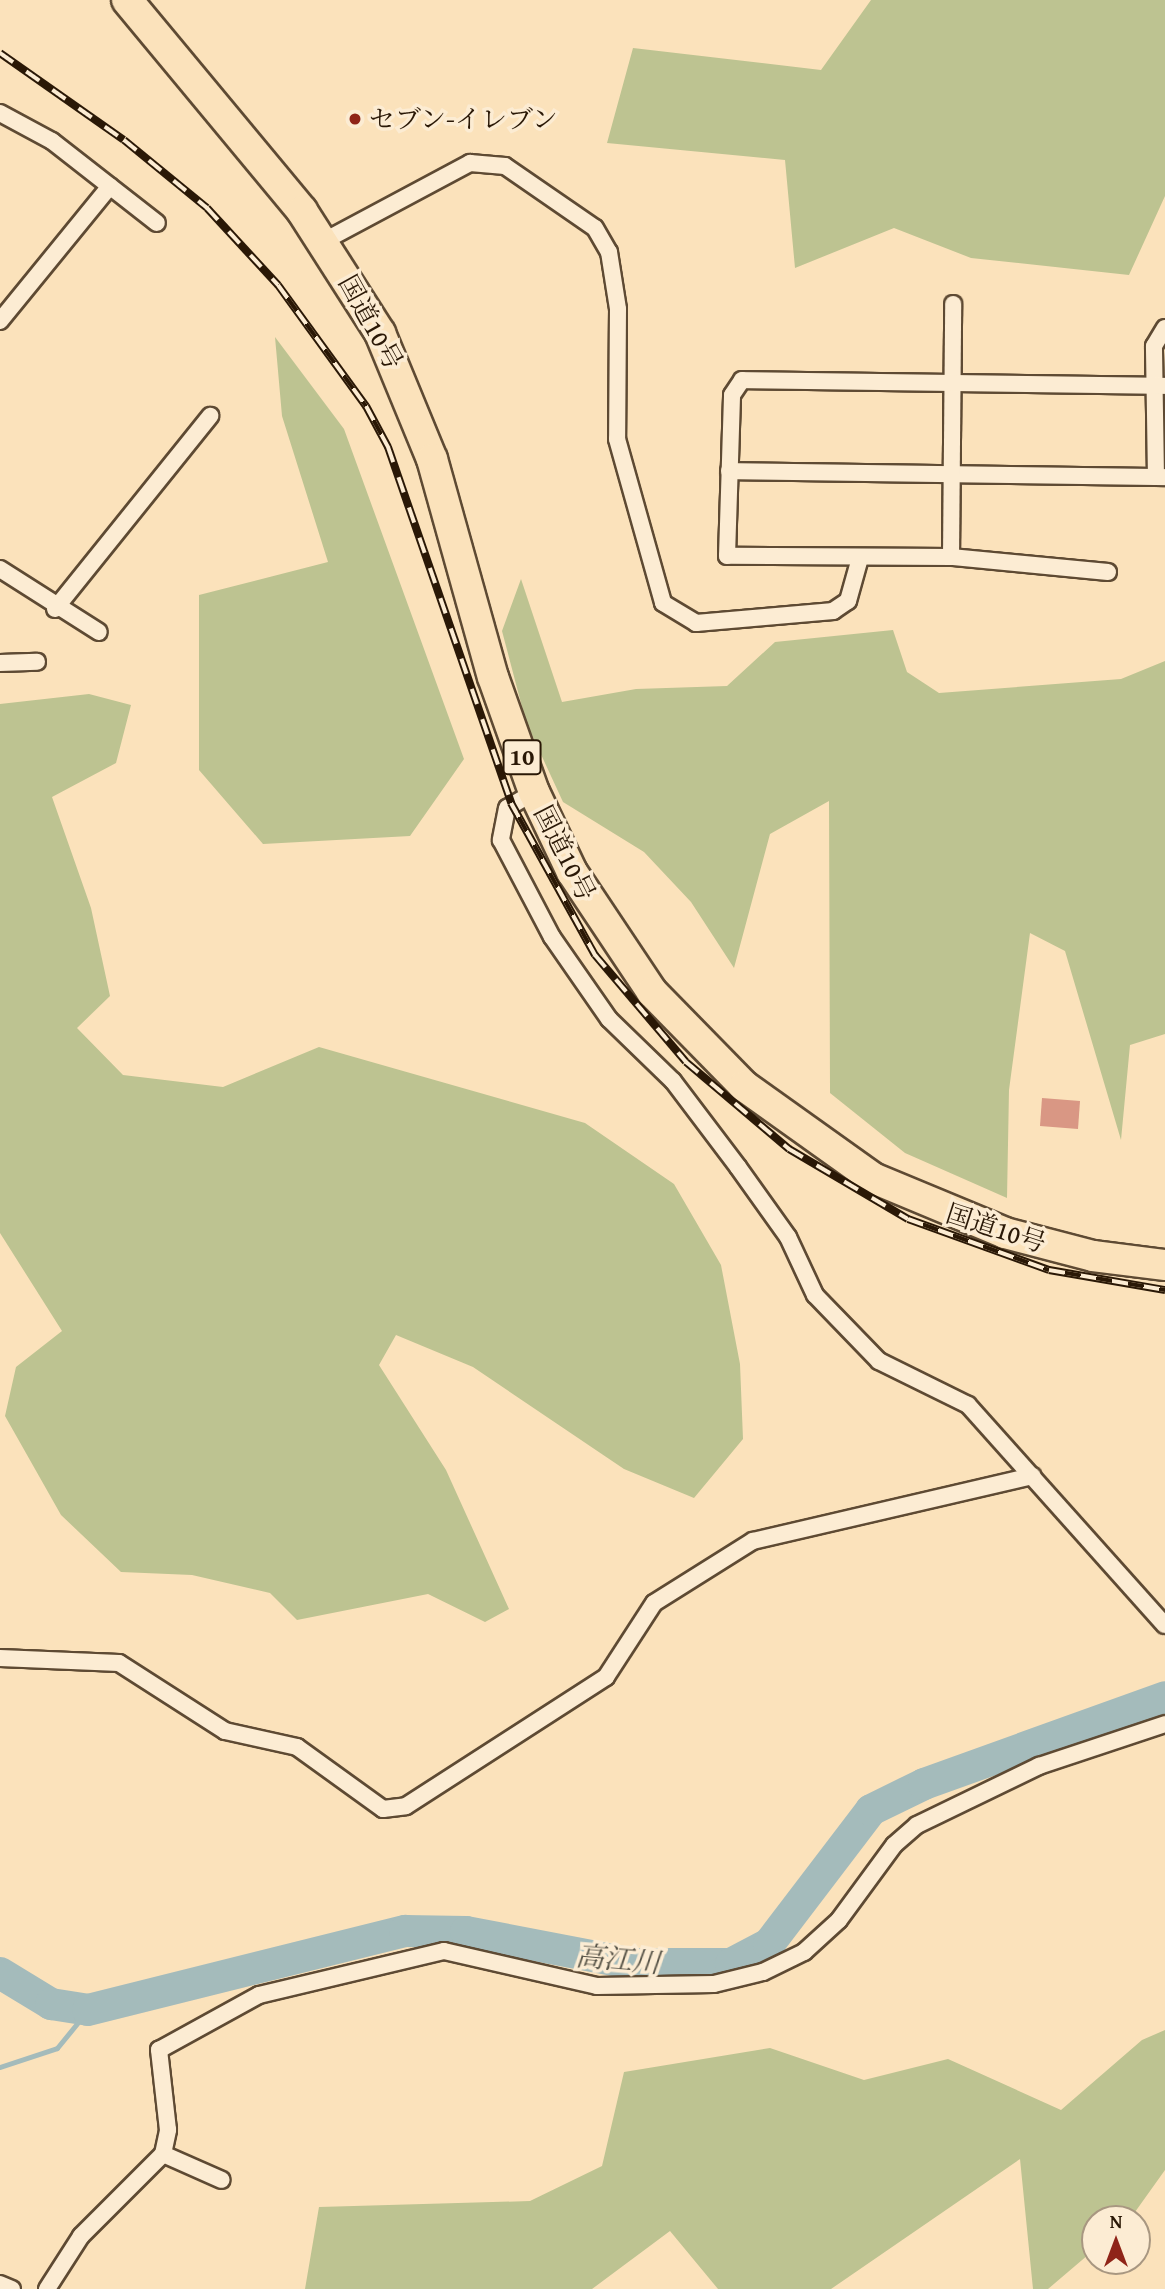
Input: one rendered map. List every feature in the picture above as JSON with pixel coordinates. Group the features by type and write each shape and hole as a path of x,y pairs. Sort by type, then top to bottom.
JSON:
{"highway":[{"name":"国道10号","path":"127,0 324,241 380,333 417,416 493,677 534,792 572,872 652,992 726,1070 796,1128 873,1178 954,1216 1062,1249 1165,1265"}],"street":[{"path":"1,115 110,186 157,223"},
{"path":"324,241 470,163 505,166 595,228 609,252 618,309 617,439 653,582 669,610 696,623 833,611 848,600 860,558"},
{"path":"0,321 110,186"},
{"path":"951,557 953,304"},
{"path":"729,471 1160,477 1160,386 1154,346 1165,328"},
{"path":"1108,572 951,557 727,556 732,395 742,380 1160,386"},
{"path":"55,609 211,416"},
{"path":"0,569 55,609 99,632"},
{"path":"0,663 37,662"},
{"path":"534,792 507,808 501,840 583,984 627,1041 683,1093 781,1227 821,1302 879,1361 960,1398 1165,1625"},
{"path":"0,1658 119,1663 225,1731 297,1747 383,1809 406,1806 606,1677 654,1603 753,1541 1033,1476"},
{"path":"47,2289 81,2236 163,2154 168,2130 159,2050 259,1995 444,1951 597,1986 714,1984 763,1972 804,1952 839,1920 894,1845 917,1825 1039,1766 1165,1724"},
{"path":"163,2154 222,2179"},
{"path":"0,2284 12,2289"}],"green space":[{"path":"871,0 1165,0 1165,196 1129,275 971,258 894,228 795,268 785,160 607,143 633,48 821,70"},
{"path":"275,337 344,429 464,759 410,836 263,844 199,770 199,595 328,562 282,416"},
{"path":"521,579 562,702 636,689 727,686 775,642 893,630 907,672 939,693 1121,679 1165,661 1165,1034 1130,1045 1121,1140 1065,951 1030,933 1009,1090 1007,1198 905,1153 830,1093 829,801 770,834 734,968 691,902 644,852 563,802 526,722 502,631"},
{"path":"89,694 131,705 116,763 52,797 91,908 110,996 77,1028 123,1075 223,1087 319,1047 585,1123 674,1184 721,1265 740,1364 743,1439 694,1498 624,1469 473,1367 396,1335 379,1365 446,1470 509,1609 485,1622 428,1594 297,1620 270,1593 192,1575 121,1572 61,1515 5,1416 16,1367 62,1331 0,1233 0,704"},
{"path":"1165,2030 1165,2170 1140,2205 1081,2205 1081,2261 1048,2289 1033,2289 1020,2159 831,2289 718,2289 670,2231 592,2289 305,2289 319,2207 530,2201 602,2166 624,2072 770,2048 864,2080 948,2059 1061,2110 1142,2040"}],"building":[{"path":"1042,1098 1080,1101 1078,1129 1040,1126"}],"waterway":[{"name":"高江川","path":"0,1973 51,2004 88,2010 405,1931 466,1932 633,1964 731,1964 769,1944 871,1810 924,1784 1165,1697"},
{"path":"0,2067 57,2048 88,2010"}],"railway":[{"path":"0,53 124,140 207,208 278,285 366,406 388,447 511,803 595,955 686,1062 789,1149 908,1219 1049,1270 1165,1290"}],"place":[{"name":"セブン-イレブン","path":"355,119"}]}
